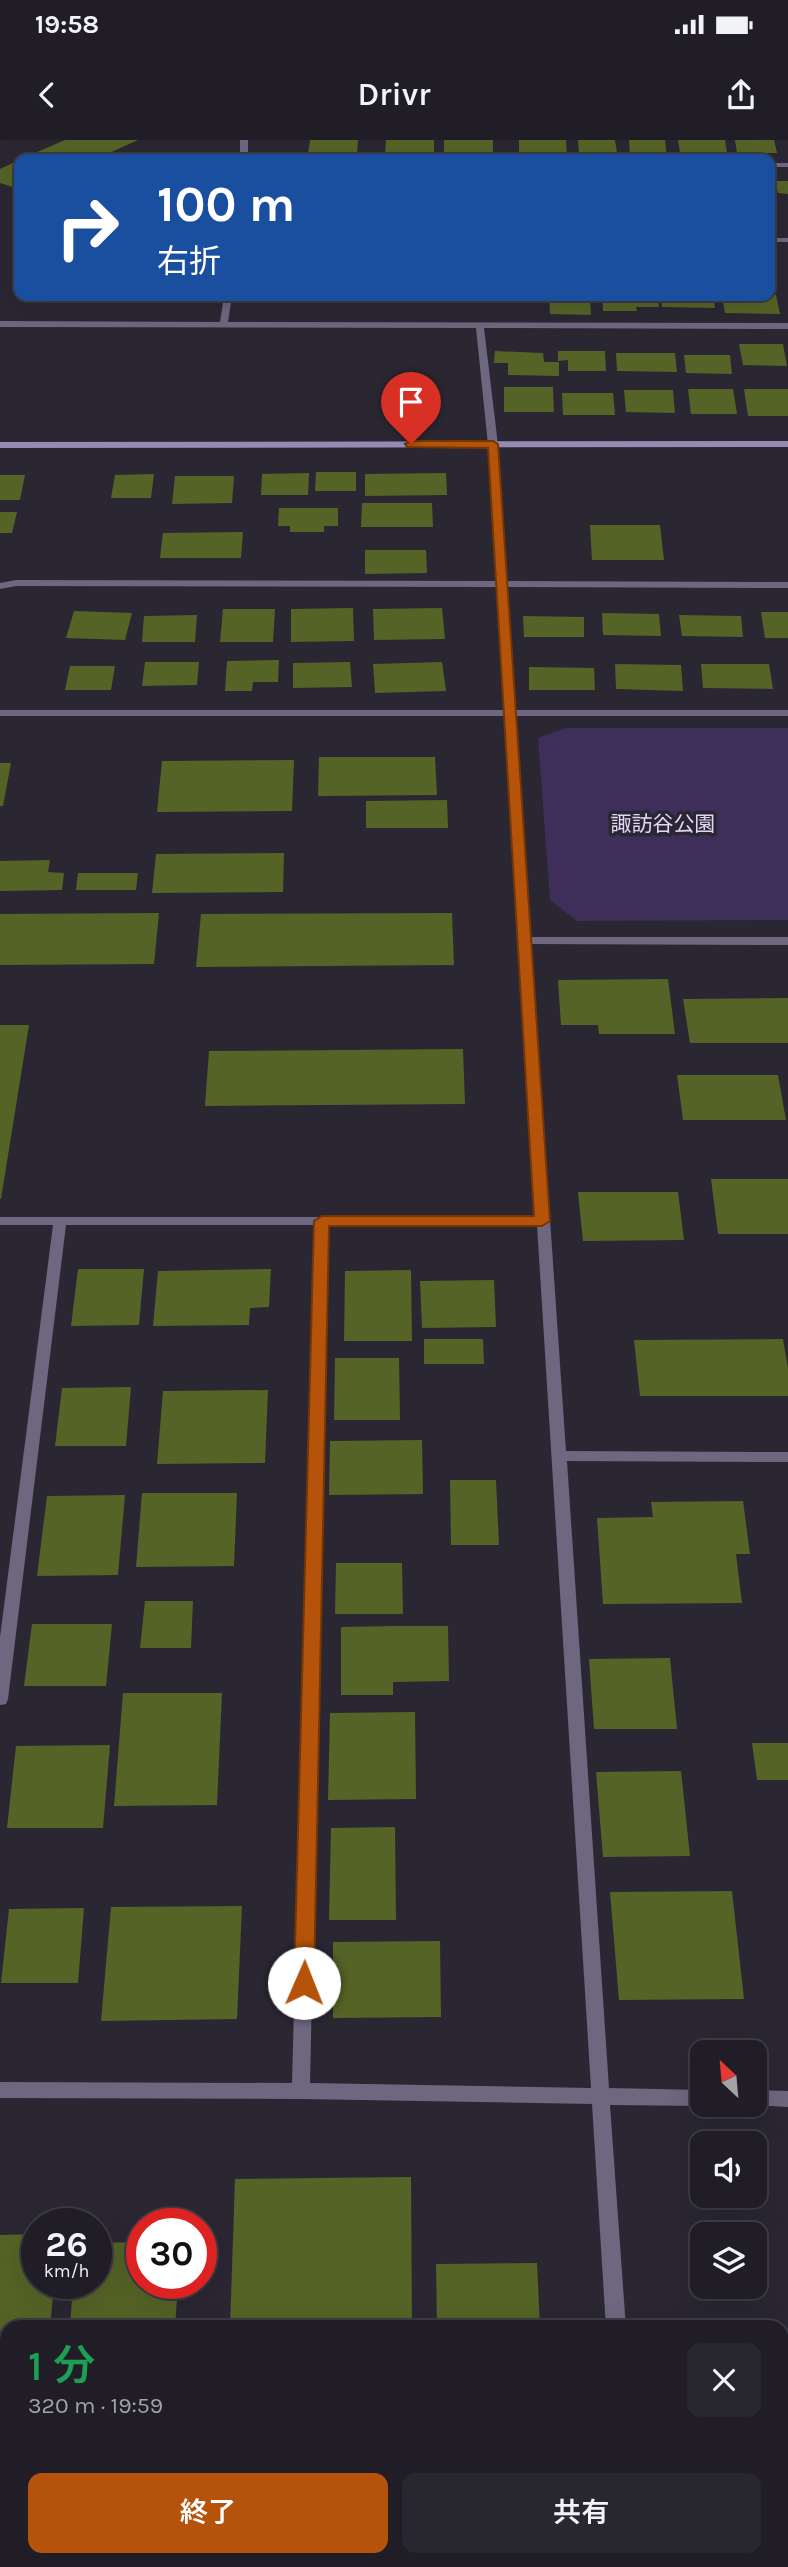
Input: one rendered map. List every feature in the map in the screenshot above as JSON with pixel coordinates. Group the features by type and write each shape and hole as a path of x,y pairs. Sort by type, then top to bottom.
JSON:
{"street":[{"path":"224,324 227,301"},
{"path":"0,324 788,326"},
{"path":"480,325 493,444 615,2320"},
{"path":"0,444 788,444"},
{"path":"0,586 16,583 788,585"},
{"path":"0,713 788,713"},
{"path":"524,940 788,940"},
{"path":"0,1221 542,1221"},
{"path":"0,1699 60,1221"},
{"path":"301,2091 322,1221"},
{"path":"558,1456 788,1457"},
{"path":"0,2090 301,2091 690,2098"},
{"path":"767,2098 788,2099"}],"green space":[{"name":"諏訪谷公園","path":"566,728 788,728 788,920 577,921 550,900 538,738"}],"building":[{"path":"65,140 138,140 107,154 33,154"},
{"path":"310,140 358,140 357,154 308,153"},
{"path":"386,140 434,140 434,154 385,154"},
{"path":"444,140 493,140 493,154 444,154"},
{"path":"519,140 566,140 567,154 519,154"},
{"path":"578,140 615,140 617,153 579,153"},
{"path":"629,140 665,140 667,154 630,154"},
{"path":"678,140 725,140 727,153 680,153"},
{"path":"735,140 774,140 777,153 737,153"},
{"path":"14,162 14,187 0,183 0,169"},
{"path":"775,181 788,181 788,194 778,193"},
{"path":"775,295 780,314 725,313 723,301 775,301"},
{"path":"549,301 590,301 591,315 550,314"},
{"path":"602,301 658,301 659,307 636,307 637,311 603,311"},
{"path":"661,301 714,301 715,308 662,307"},
{"path":"739,344 783,344 787,366 743,365"},
{"path":"495,351 543,353 544,362 559,362 559,376 508,375 508,363 494,363"},
{"path":"558,351 605,351 606,371 568,371 568,360 558,361"},
{"path":"616,353 675,353 677,372 617,371"},
{"path":"684,355 730,355 732,374 686,373"},
{"path":"504,387 553,387 554,412 504,412"},
{"path":"688,389 733,389 737,414 691,414"},
{"path":"744,389 788,389 788,416 748,416"},
{"path":"624,390 673,390 675,413 626,412"},
{"path":"562,393 613,393 615,415 563,415"},
{"path":"316,472 356,472 356,491 315,491"},
{"path":"309,473 308,495 261,495 262,474"},
{"path":"446,473 447,495 365,496 365,474"},
{"path":"154,474 151,498 111,498 115,475"},
{"path":"0,475 25,475 20,500 0,500"},
{"path":"175,476 234,476 232,503 172,504"},
{"path":"362,503 432,503 433,527 361,527"},
{"path":"279,508 338,508 338,526 324,526 324,532 290,532 290,526 278,526"},
{"path":"0,512 17,512 12,533 0,533"},
{"path":"590,525 660,525 664,560 592,560"},
{"path":"243,532 241,558 160,558 163,533"},
{"path":"365,550 426,550 427,573 365,574"},
{"path":"353,608 354,641 291,642 291,609"},
{"path":"442,608 445,639 374,640 373,609"},
{"path":"223,609 275,609 273,642 220,642"},
{"path":"74,611 132,613 125,640 66,638"},
{"path":"761,612 788,612 788,638 765,638"},
{"path":"602,613 659,614 661,636 603,635"},
{"path":"197,615 195,642 142,642 144,616"},
{"path":"679,615 741,616 743,637 682,636"},
{"path":"523,616 584,617 584,637 524,637"},
{"path":"279,660 278,682 253,682 252,691 225,691 227,661"},
{"path":"145,662 199,662 197,685 142,686"},
{"path":"350,662 352,687 293,688 293,663"},
{"path":"442,662 446,691 375,693 373,664"},
{"path":"615,664 681,665 683,691 616,689"},
{"path":"701,664 769,664 773,689 703,688"},
{"path":"70,666 115,666 111,690 65,690"},
{"path":"529,667 594,668 595,690 529,690"},
{"path":"319,757 435,757 437,795 318,796"},
{"path":"294,760 292,811 157,812 162,761"},
{"path":"0,763 11,763 3,806 0,806"},
{"path":"447,800 448,828 366,828 366,801"},
{"path":"284,853 283,892 152,893 156,854"},
{"path":"50,860 48,872 64,873 62,890 0,891 0,861"},
{"path":"78,873 138,873 136,890 76,890"},
{"path":"159,913 154,964 0,965 0,914"},
{"path":"452,913 454,965 196,967 201,914"},
{"path":"668,979 675,1034 599,1034 598,1025 561,1025 558,980"},
{"path":"788,998 788,1043 690,1043 683,999"},
{"path":"0,1025 29,1025 1,1199 0,1199"},
{"path":"463,1049 465,1104 205,1106 209,1051"},
{"path":"677,1075 778,1075 786,1120 683,1120"},
{"path":"711,1179 788,1179 788,1234 718,1234"},
{"path":"578,1192 678,1192 684,1240 583,1241"},
{"path":"78,1269 144,1269 139,1325 71,1326"},
{"path":"271,1269 269,1307 250,1308 249,1325 153,1326 158,1271"},
{"path":"411,1270 412,1341 344,1341 345,1271"},
{"path":"494,1280 496,1327 422,1328 420,1281"},
{"path":"424,1339 483,1339 484,1364 424,1364"},
{"path":"783,1339 788,1369 788,1396 640,1396 634,1340"},
{"path":"335,1358 399,1358 400,1420 334,1420"},
{"path":"131,1387 126,1446 55,1446 62,1388"},
{"path":"268,1390 265,1463 157,1464 163,1391"},
{"path":"422,1440 423,1494 329,1495 330,1441"},
{"path":"450,1480 496,1480 499,1545 451,1545"},
{"path":"142,1493 237,1493 234,1566 136,1567"},
{"path":"125,1495 118,1575 37,1576 47,1496"},
{"path":"743,1501 750,1554 736,1554 742,1603 603,1604 597,1518 653,1517 651,1502"},
{"path":"336,1563 402,1563 403,1614 335,1614"},
{"path":"145,1601 193,1601 191,1648 140,1648"},
{"path":"32,1624 112,1624 106,1686 24,1686"},
{"path":"448,1626 449,1681 393,1682 393,1695 341,1695 341,1627"},
{"path":"670,1658 677,1729 594,1729 589,1659"},
{"path":"123,1693 222,1693 217,1805 114,1806"},
{"path":"415,1712 416,1799 328,1800 330,1713"},
{"path":"752,1743 788,1743 788,1780 757,1780"},
{"path":"110,1745 103,1828 7,1828 16,1746"},
{"path":"681,1771 690,1856 603,1857 596,1772"},
{"path":"395,1827 396,1920 329,1920 331,1828"},
{"path":"732,1891 744,1999 619,2000 610,1892"},
{"path":"242,1906 237,2019 101,2021 111,1907"},
{"path":"84,1908 78,1983 1,1983 9,1909"},
{"path":"440,1941 441,2017 333,2018 333,1942"},
{"path":"411,2177 412,2320 230,2320 235,2179"},
{"path":"21,2234 21,2299 53,2299 51,2320 0,2320 0,2235"},
{"path":"126,2242 126,2299 177,2299 176,2320 71,2320 72,2299 112,2299 112,2243"},
{"path":"537,2263 540,2320 437,2320 436,2264"}],"route":[{"path":"304,1983 322,1221 542,1221 493,444 411,444"}]}
